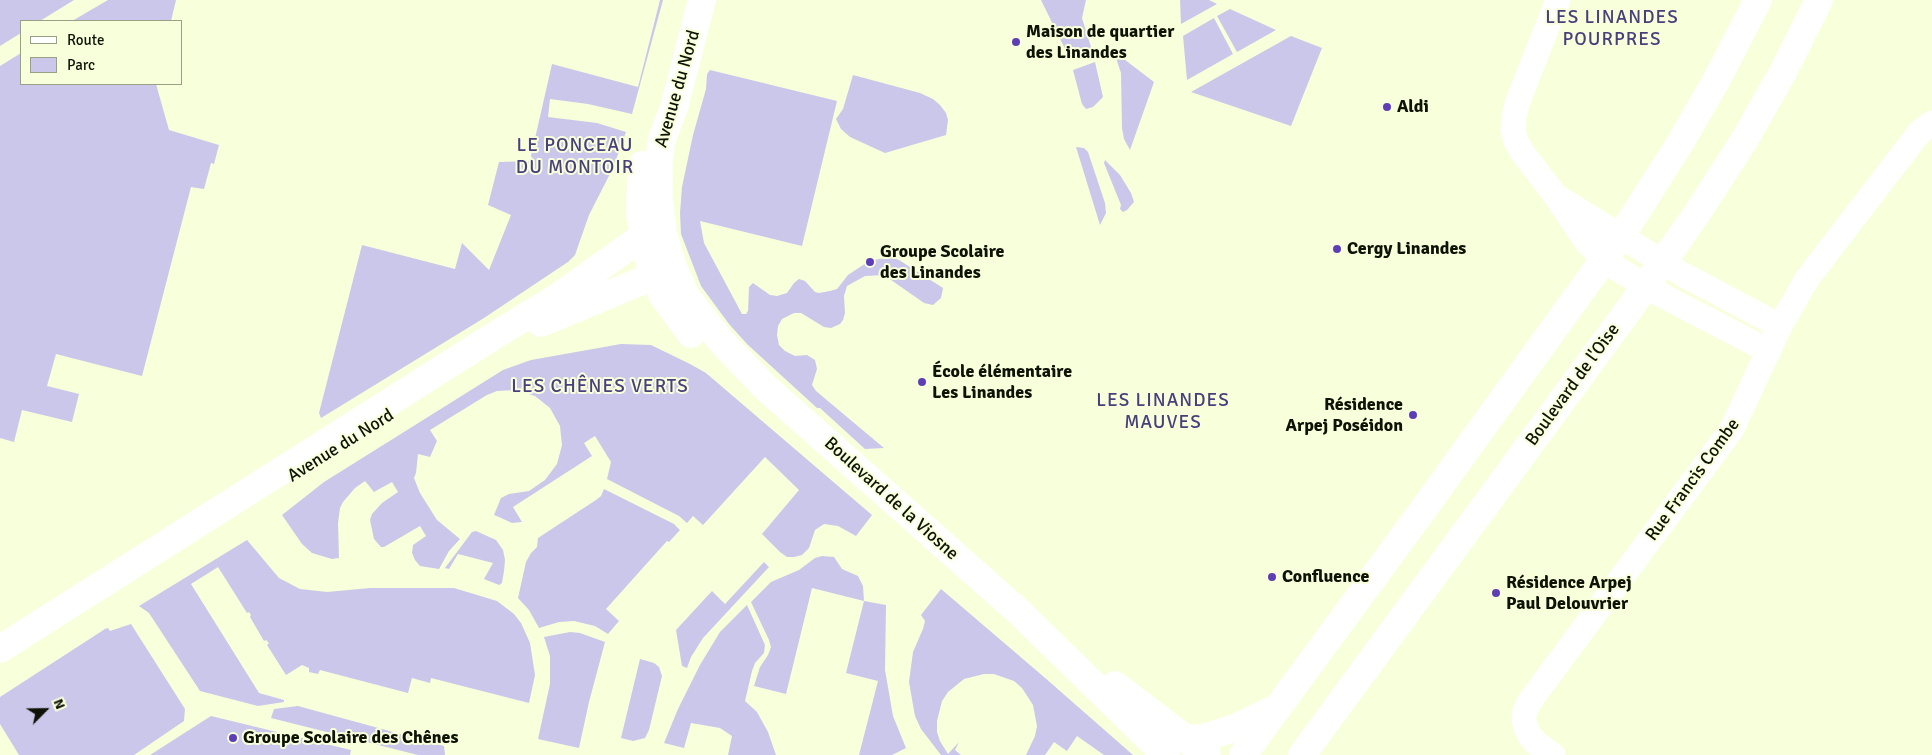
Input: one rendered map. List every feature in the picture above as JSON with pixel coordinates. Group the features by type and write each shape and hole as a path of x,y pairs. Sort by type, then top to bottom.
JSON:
{"street":[{"name":"Avenue du Nord","path":"658,253 640,207 641,167 684,0"},
{"name":"Avenue du Nord","path":"0,663 516,335 618,291 658,253 660,147 674,108 702,0"},
{"path":"1558,0 1518,101 1513,130 1516,142 1522,152 1555,195 1586,241 1604,261 1644,286 1769,351"},
{"path":"1243,755 1604,261 1679,146 1716,81 1758,0"},
{"name":"Boulevard de l'Oise","path":"1302,755 1696,215 1745,139 1783,72 1819,0"},
{"name":"Rue Francis Combe","path":"1553,755 1536,743 1526,728 1524,720 1525,711 1530,701 1732,429 1780,326 1807,278 1919,133 1932,123"},
{"path":"1555,195 1682,274 1780,326"},
{"name":"Avenue du Nord","path":"0,649 558,297 636,242 658,253"},
{"name":"Boulevard de la Viosne","path":"658,253 686,296 720,340 765,387 1018,611 1175,746 1207,755"},
{"path":"1175,746 1193,739 1235,728 1279,706"}],"green space":[{"path":"0,0 74,0 42,20 20,20 20,34 0,46"},
{"path":"108,0 176,0 171,20 74,20"},
{"path":"660,0 663,0 632,114 588,104 550,99 548,117 597,123 626,132 613,168 589,215 575,255 568,262 484,318 321,418 319,413 362,245 455,269 462,243 489,270 511,215 488,205 499,162 534,161 531,156 552,64 638,87"},
{"path":"1041,0 1086,0 1082,18 1092,50 1074,55 1066,51"},
{"path":"1180,0 1209,0 1217,4 1181,24"},
{"path":"1230,9 1276,30 1237,52 1217,16"},
{"path":"1214,18 1233,54 1187,80 1183,36"},
{"path":"1291,36 1322,48 1291,126 1191,92"},
{"path":"1116,53 1154,82 1130,150 1124,139 1122,128 1121,73"},
{"path":"20,54 20,85 156,85 169,130 219,145 214,164 211,163 204,189 191,187 142,376 56,354 47,386 79,394 72,422 22,410 14,442 0,438 0,66"},
{"path":"1095,62 1103,97 1093,107 1086,109 1082,104 1073,70"},
{"path":"710,70 837,101 802,246 700,221 704,243 742,314 746,314 748,311 749,287 753,283 770,295 777,296 787,293 799,279 805,281 815,292 830,291 837,289 848,275 863,265 874,260 890,257 899,260 943,288 941,298 933,305 924,303 884,275 865,276 847,286 844,296 845,313 840,324 831,328 824,327 801,313 794,313 782,319 778,326 779,345 785,351 795,356 807,355 815,360 817,369 812,385 816,391 884,448 865,449 820,408 817,408 747,344 729,324 701,286 681,234 680,213 682,187 693,135 706,89 707,74"},
{"path":"853,75 920,93 933,99 946,113 948,120 946,135 885,153 850,137 841,129 836,119 843,109"},
{"path":"1076,147 1084,148 1088,152 1105,203 1106,213 1100,225"},
{"path":"1105,160 1120,175 1131,193 1134,202 1123,212 1120,209 1121,205 1104,163"},
{"path":"621,344 651,345 706,373 872,515 856,536 838,526 824,524 815,530 809,548 802,555 787,557 762,534 799,490 765,457 703,525 693,516 687,523 679,516 607,479 611,462 595,436 584,443 592,456 513,507 522,522 512,523 494,515 501,498 509,494 529,491 545,480 557,464 562,445 560,426 550,408 535,396 516,390 497,391 487,395 430,430 437,441 430,457 418,454 414,478 420,493 437,520 460,539 449,551 439,569 420,566 415,560 412,553 413,545 426,536 420,526 384,547 381,547 374,539 370,520 372,514 382,503 398,492 392,482 374,492 365,481 355,488 343,502 340,508 338,523 339,558 332,559 312,553 302,544 282,515 324,482 503,370 531,360"},
{"path":"604,489 674,524 680,530 669,542 667,541 606,609 619,621 608,634 595,626 574,621 559,622 539,628 529,610 518,598 526,562 537,547 538,538 596,500 601,496"},
{"path":"476,531 496,540 503,550 505,560 504,571 502,583 499,585 484,579 493,563 458,554 449,569 445,568 472,532"},
{"path":"247,540 279,578 300,589 327,592 370,588 454,588 497,601 514,614 521,623 530,643 535,675 529,703 431,678 430,683 412,678 408,693 320,670 318,674 309,672 309,668 302,665 286,675 267,645 269,643 266,640 264,641 250,617 251,615 249,612 247,613 218,567 191,584 259,693 284,700 284,702 258,706 200,691 149,613 139,606"},
{"path":"822,556 834,557 842,569 858,576 863,586 864,601 812,588 786,694 754,686 760,667 771,647 751,602 771,582 799,570 815,558"},
{"path":"764,562 769,567 703,638 691,657 687,668 682,666 676,630 712,591 725,604"},
{"path":"941,589 1133,755 1104,755 1077,736 1067,751 1054,742 1045,755 1026,755 1035,736 1037,726 1033,705 1022,688 1014,681 994,674 984,674 964,679 948,692 942,701 937,721 937,732 940,741 948,754 959,742 955,750 961,755 941,755 921,729 915,716 909,682 913,652 925,621 921,615"},
{"path":"864,601 886,605 885,670 893,716 906,748 892,755 859,755 878,681 846,673"},
{"path":"747,605 765,645 764,653 755,663 752,671 745,701 757,712 768,732 776,755 728,755 732,736 720,728 691,723 684,748 664,743 678,709 700,665 720,632"},
{"path":"131,624 185,709 184,721 134,755 19,755 0,724 0,697 105,629 108,628 110,631"},
{"path":"570,632 580,633 605,642 579,748 538,739 550,684 550,656 544,637"},
{"path":"640,659 654,663 659,667 662,676 649,730 645,738 633,741 621,738"},
{"path":"298,706 444,746 445,755 418,755 271,718 274,709"},
{"path":"211,716 351,750 350,755 150,755"}],"place":[{"name":"Maison de quartier des Linandes","path":"1016,42"},
{"name":"Aldi","path":"1387,107"},
{"name":"Cergy Linandes","path":"1337,249"},
{"name":"Groupe Scolaire des Linandes","path":"870,262"},
{"name":"École élémentaire Les Linandes","path":"922,382"},
{"name":"Résidence Arpej Poséidon","path":"1413,415"},
{"name":"Confluence","path":"1272,577"},
{"name":"Résidence Arpej Paul Delouvrier","path":"1496,593"},
{"name":"Groupe Scolaire des Chênes","path":"233,738"}],"district":[{"name":"LES LINANDES POURPRES","path":"1612,29"},
{"name":"LE PONCEAU DU MONTOIR","path":"575,157"},
{"name":"LES CHÊNES VERTS","path":"600,387"},
{"name":"LES LINANDES MAUVES","path":"1163,412"}]}
